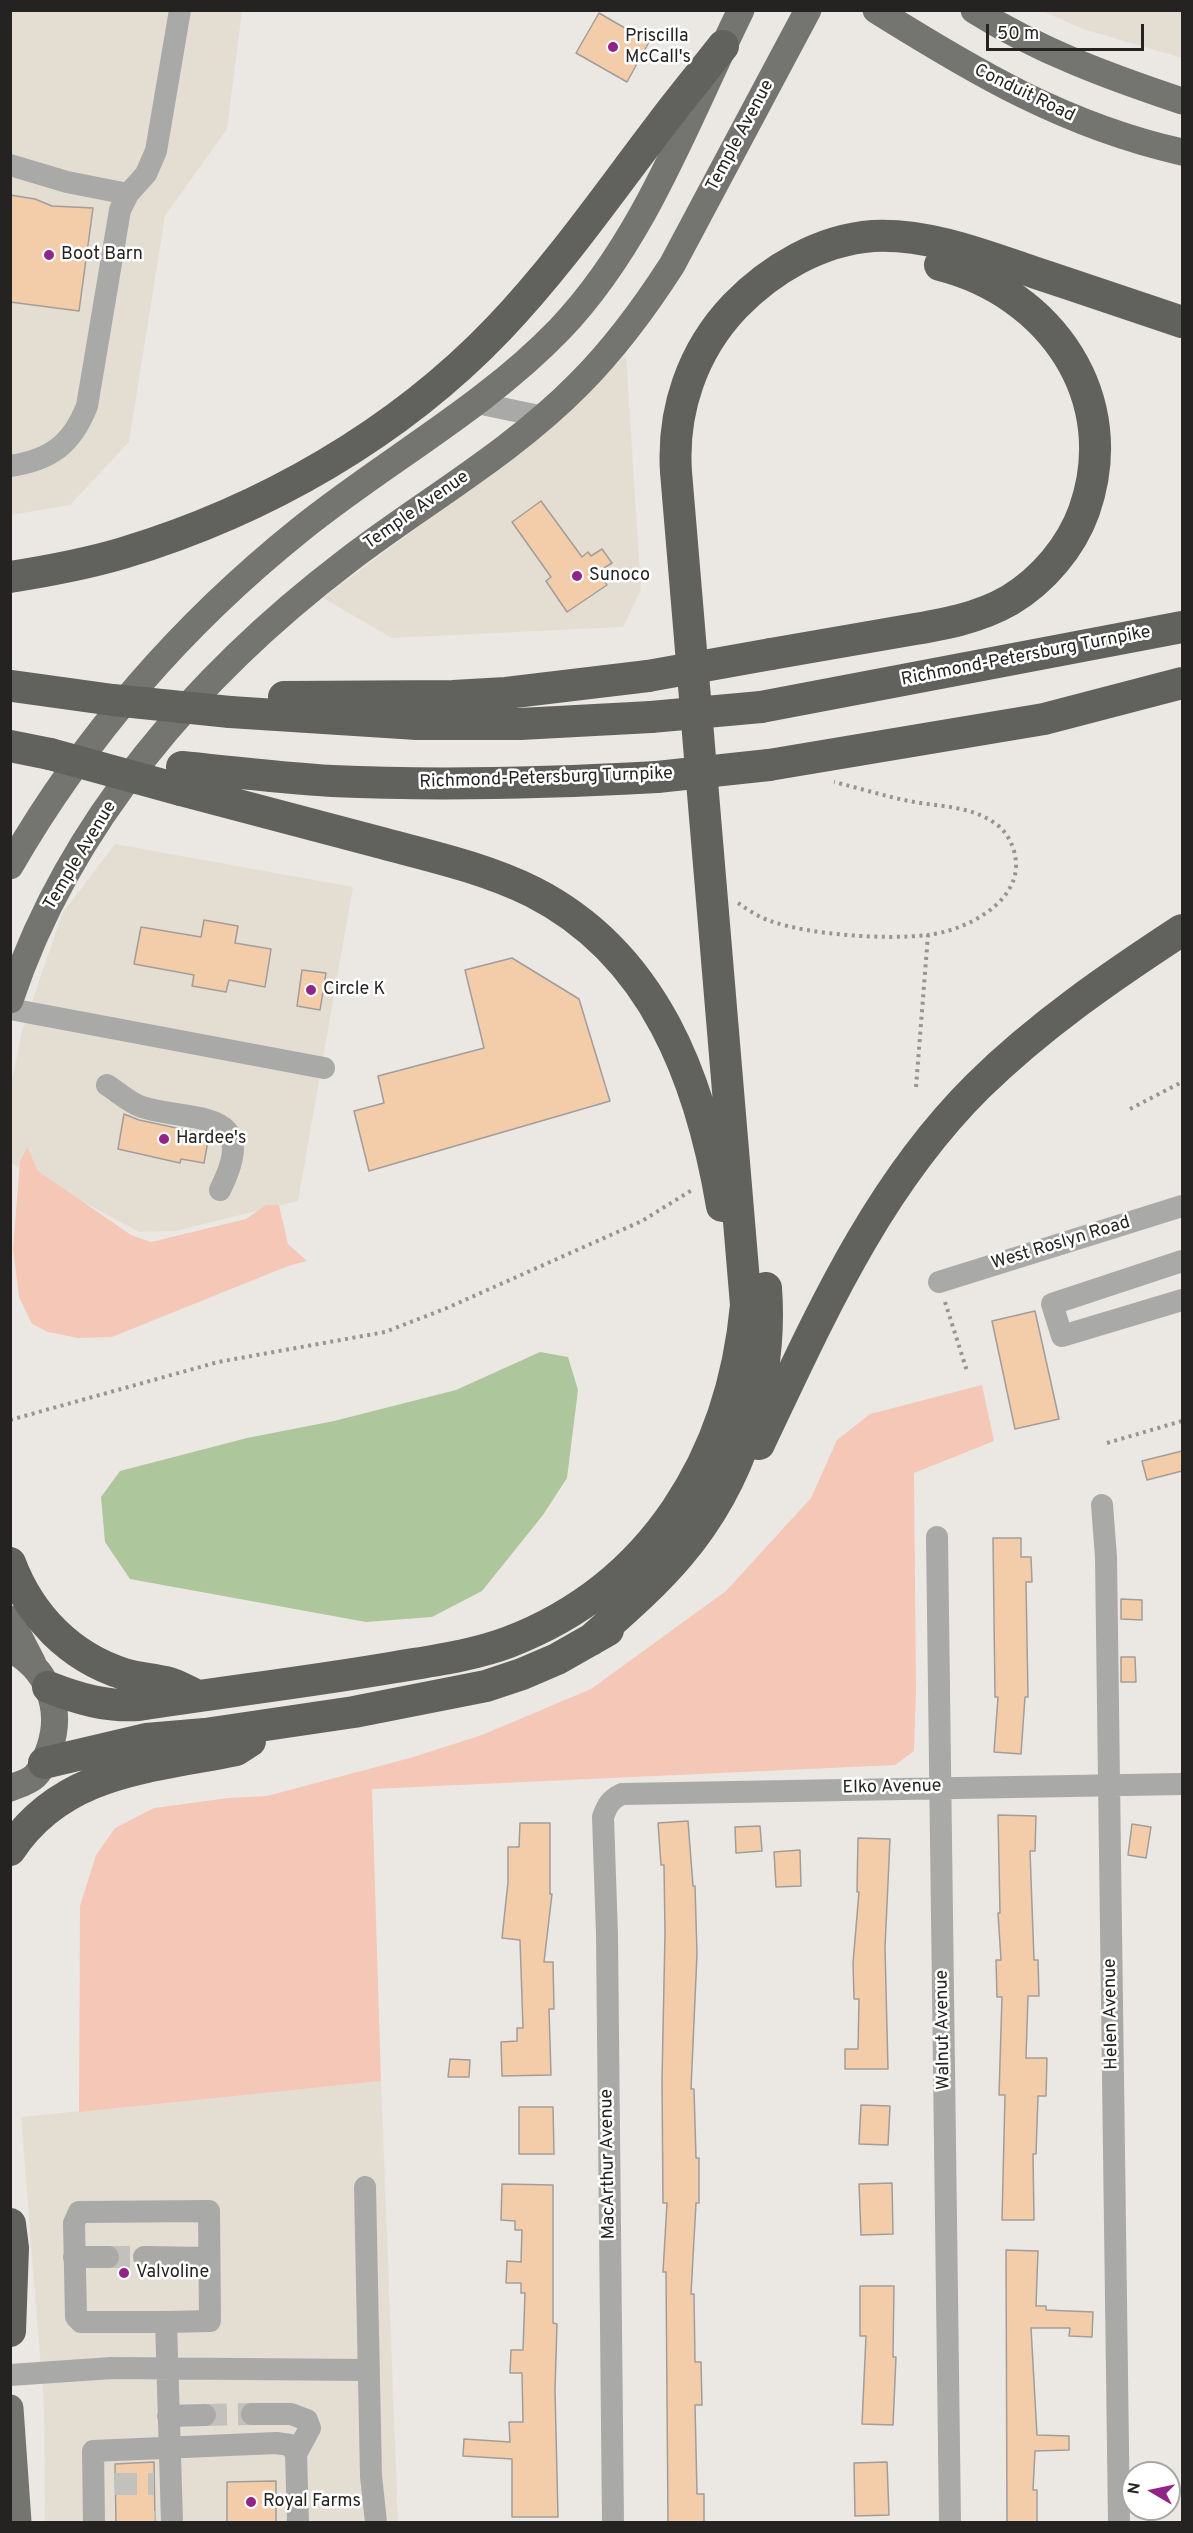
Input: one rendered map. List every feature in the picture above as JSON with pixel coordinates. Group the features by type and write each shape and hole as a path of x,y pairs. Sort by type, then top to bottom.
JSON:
{"highway":[{"path":"10,577 67,567 124,553 237,510 296,482 411,407 499,329 544,278 723,46"},
{"path":"41,1676 91,1702 139,1705 359,1674 472,1653 508,1642 544,1627 577,1608 637,1560 662,1531 684,1500 703,1466 727,1404 744,1332 746,1305 675,472 674,445 677,421 691,374 714,331 750,291 780,269 803,256 828,245 872,236 892,236 942,244 1005,262 1182,322"},
{"path":"236,705 506,693 648,676 771,654 940,624 989,610 1010,600 1032,584 1063,550 1073,535 1095,474 1096,455 1092,413 1085,391 1065,349 1045,323 1008,292 956,269 927,261 896,257 873,258 843,264 791,285 752,316 734,337 708,381 696,419 693,452 731,899 767,1302 762,1373 746,1437 722,1490 700,1527 662,1574 591,1641"},
{"name":"Richmond-Petersburg Turnpike","path":"11,685 113,700 236,705 417,724 520,724 651,717 761,707 1182,627"},
{"name":"Richmond-Petersburg Turnpike","path":"10,746 181,779 494,784 657,777 769,765 1044,719 1182,683"},
{"path":"181,779 455,862 533,892 560,908 606,947 632,974 667,1026 692,1081 716,1176 732,1279 733,1321 727,1404"},
{"path":"39,1770 146,1739 354,1712 486,1686 557,1659 652,1603 688,1565 712,1534 744,1477 842,1273 898,1183 944,1124 976,1088 1063,1012 1182,930"},
{"path":"10,1563 24,1594 37,1614 51,1630 76,1651 108,1669 167,1683 198,1696"},
{"path":"10,1850 35,1819 80,1787 128,1771 236,1750 279,1723"},
{"path":"10,2224 13,2248 10,2331"}],"main road":[{"path":"10,866 32,828 75,764 154,667 222,597 302,528 477,403 528,360 562,327 600,281 642,216 741,10"},
{"name":"Temple Avenue","path":"10,1000 30,946 47,911 91,834 132,774 175,719 277,620 344,564 509,446 579,384 610,350 672,265 808,10"},
{"name":"Conduit Road","path":"876,10 1000,84 1062,115 1105,131 1182,152"},
{"path":"974,10 1008,32 1082,65 1182,101"},
{"path":"10,1619 53,1700 55,1725 39,1770 10,1802"},
{"path":"10,1649 41,1676"},
{"path":"10,1788 39,1770"},
{"path":"10,2408 18,2523"}],"street":[{"path":"10,466 34,462 49,455 68,440 80,424 87,406 120,210 128,194 146,174 156,151 180,10"},
{"path":"10,165 67,182 128,194"},
{"path":"477,403 544,417"},
{"path":"10,1010 324,1068"},
{"path":"107,1085 141,1107 196,1116 222,1125 231,1138 232,1148 227,1174 220,1190"},
{"name":"West Roslyn Road","path":"939,1282 1182,1206"},
{"path":"1182,1261 1052,1304 1062,1336 1182,1300"},
{"name":"Helen Avenue","path":"1102,1505 1106,1557 1119,2523"},
{"name":"Walnut Avenue","path":"937,1537 950,2523"},
{"name":"Elko Avenue","path":"606,1806 612,1799 622,1794 1182,1784"},
{"name":"MacArthur Avenue","path":"606,1806 603,1817 607,1935 613,2523"},
{"path":"365,2187 371,2476 376,2523"},
{"path":"209,2211 209,2258 210,2321 81,2322 76,2317 74,2223 79,2212 209,2211"},
{"path":"74,2257 108,2257"},
{"path":"144,2257 209,2258"},
{"path":"166,2322 169,2448 163,2484 172,2523"},
{"path":"10,2375 91,2369 369,2370"},
{"path":"252,2414 291,2414 307,2420 310,2428 296,2454 298,2523"},
{"path":"168,2416 205,2415"},
{"path":"94,2523 105,2484 93,2451 276,2443 290,2445 296,2454"}],"path":[{"path":"731,899 770,921 805,929 846,934 928,935 947,931 977,918 990,910 1007,892 1012,883 1016,864 1011,843 998,825 977,813 908,801 827,780"},
{"path":"916,1087 928,935"},
{"path":"1130,1109 1182,1082"},
{"path":"10,1420 218,1362 385,1332 447,1308 642,1221 716,1176"},
{"path":"939,1282 967,1371"},
{"path":"1107,1443 1182,1421"}],"shaded area":[{"path":"11,11 242,11 227,129 165,216 129,442 70,505 11,515"},
{"path":"1042,11 1182,11 1182,58 1083,29"},
{"path":"626,355 641,590 623,627 392,638 323,598 515,454"},
{"path":"115,844 353,887 298,1201 175,1231 139,1232 11,1163 11,1085 22,1031 62,914"},
{"path":"27,1147 38,1171 131,1235 151,1242 246,1219 266,1205 279,1205 288,1244 307,1261 288,1266 112,1337 78,1338 48,1332 32,1324 19,1297 13,1249 20,1162"},
{"path":"540,1352 568,1357 578,1390 567,1478 543,1515 482,1591 432,1617 366,1622 130,1579 105,1542 101,1497 120,1471 247,1438 334,1421 456,1390"},
{"path":"982,1385 994,1441 914,1473 916,1689 914,1751 895,1765 372,1789 381,2081 79,2112 80,1906 96,1855 115,1828 154,1808 229,1798 267,1796 410,1758 482,1735 591,1689 726,1591 811,1498 837,1440 870,1414"},
{"path":"381,2081 398,2522 45,2522 44,2407 21,2117"}],"building":[{"name":"Priscilla McCall's","path":"599,13 649,42 627,82 576,53"},
{"name":"Boot Barn","path":"10,195 35,199 52,206 93,208 79,311 10,302"},
{"path":"541,501 582,557 588,552 591,556 602,549 612,563 598,572 607,585 567,612 546,581 551,577 512,522"},
{"path":"204,920 238,926 235,943 271,949 265,987 229,980 226,992 192,986 194,975 134,964 141,927 201,937"},
{"path":"512,958 579,999 610,1101 369,1171 354,1111 384,1103 378,1076 484,1048 465,970"},
{"name":"Circle K","path":"302,970 326,973 320,1010 297,1006"},
{"name":"Hardee's","path":"124,1114 139,1120 209,1135 204,1163 181,1159 180,1163 118,1149"},
{"path":"1035,1311 1059,1419 1015,1429 992,1321"},
{"path":"1182,1451 1182,1471 1147,1480 1142,1461"},
{"path":"993,1538 1021,1538 1021,1557 1031,1557 1032,1582 1026,1582 1028,1697 1025,1697 1021,1754 994,1752 998,1697 995,1697"},
{"path":"1121,1599 1142,1600 1142,1620 1121,1619"},
{"path":"1121,1657 1135,1657 1136,1682 1121,1682"},
{"path":"998,1815 1036,1816 1035,1851 1030,1851 1034,1960 1038,1960 1039,1996 1028,1996 1026,2058 1047,2058 1046,2096 1038,2096 1036,2154 1033,2154 1034,2220 1002,2220 1005,2095 999,2095 1002,1997 997,1997 996,1960 1001,1960 998,1913 1000,1913"},
{"path":"688,1821 693,1886 695,1886 697,1954 691,2089 694,2089 696,2158 699,2158 699,2203 696,2203 691,2294 694,2294 695,2362 701,2362 702,2405 695,2405 697,2494 704,2494 704,2523 668,2523 666,2272 663,2272 667,2203 663,2203 662,2081 665,1933 664,1865 661,1865 658,1823"},
{"path":"520,1823 550,1823 550,1894 552,1894 544,1962 553,1962 554,2009 549,2009 551,2075 502,2076 501,2042 517,2041 517,2028 523,2028 520,1940 502,1938 508,1882 508,1847 519,1847"},
{"path":"1132,1824 1151,1827 1146,1858 1128,1855"},
{"path":"760,1826 762,1851 736,1853 735,1827"},
{"path":"858,1838 890,1839 885,1948 888,2069 845,2069 845,2049 858,2049 859,1999 854,1999 853,1963 859,1892 857,1892"},
{"path":"800,1850 801,1886 776,1887 774,1852"},
{"path":"450,2059 470,2060 469,2077 448,2077"},
{"path":"861,2105 890,2106 888,2145 859,2144"},
{"path":"519,2107 553,2107 554,2154 519,2154"},
{"path":"892,2183 893,2234 861,2235 859,2184"},
{"path":"502,2184 553,2185 553,2323 557,2324 555,2390 558,2517 512,2517 512,2459 463,2456 464,2439 510,2442 509,2422 523,2422 522,2373 510,2373 511,2350 523,2350 525,2293 521,2293 521,2283 506,2283 507,2261 521,2262 522,2230 515,2230 515,2221 501,2220"},
{"path":"1006,2250 1038,2251 1036,2306 1046,2306 1046,2310 1093,2312 1092,2337 1069,2336 1070,2328 1031,2328 1037,2435 1069,2436 1069,2450 1035,2451 1033,2490 1037,2490 1037,2523 1007,2523"},
{"path":"860,2286 894,2286 893,2357 896,2357 893,2425 862,2424 866,2336 860,2336"},
{"path":"154,2462 155,2523 116,2523 115,2464"},
{"path":"887,2462 889,2515 855,2516 854,2463"},
{"name":"Royal Farms","path":"276,2481 276,2523 227,2523 227,2482"}],"tunnel":[{"path":"108,2257 144,2257"},
{"path":"205,2415 252,2414"},
{"path":"115,2484 154,2484"}],"place":[{"name":"Priscilla McCall's","path":"613,47"},
{"name":"Boot Barn","path":"49,255"},
{"name":"Sunoco","path":"577,576"},
{"name":"Circle K","path":"311,990"},
{"name":"Hardee's","path":"164,1139"},
{"name":"Valvoline","path":"124,2273"},
{"name":"Royal Farms","path":"251,2502"}]}
